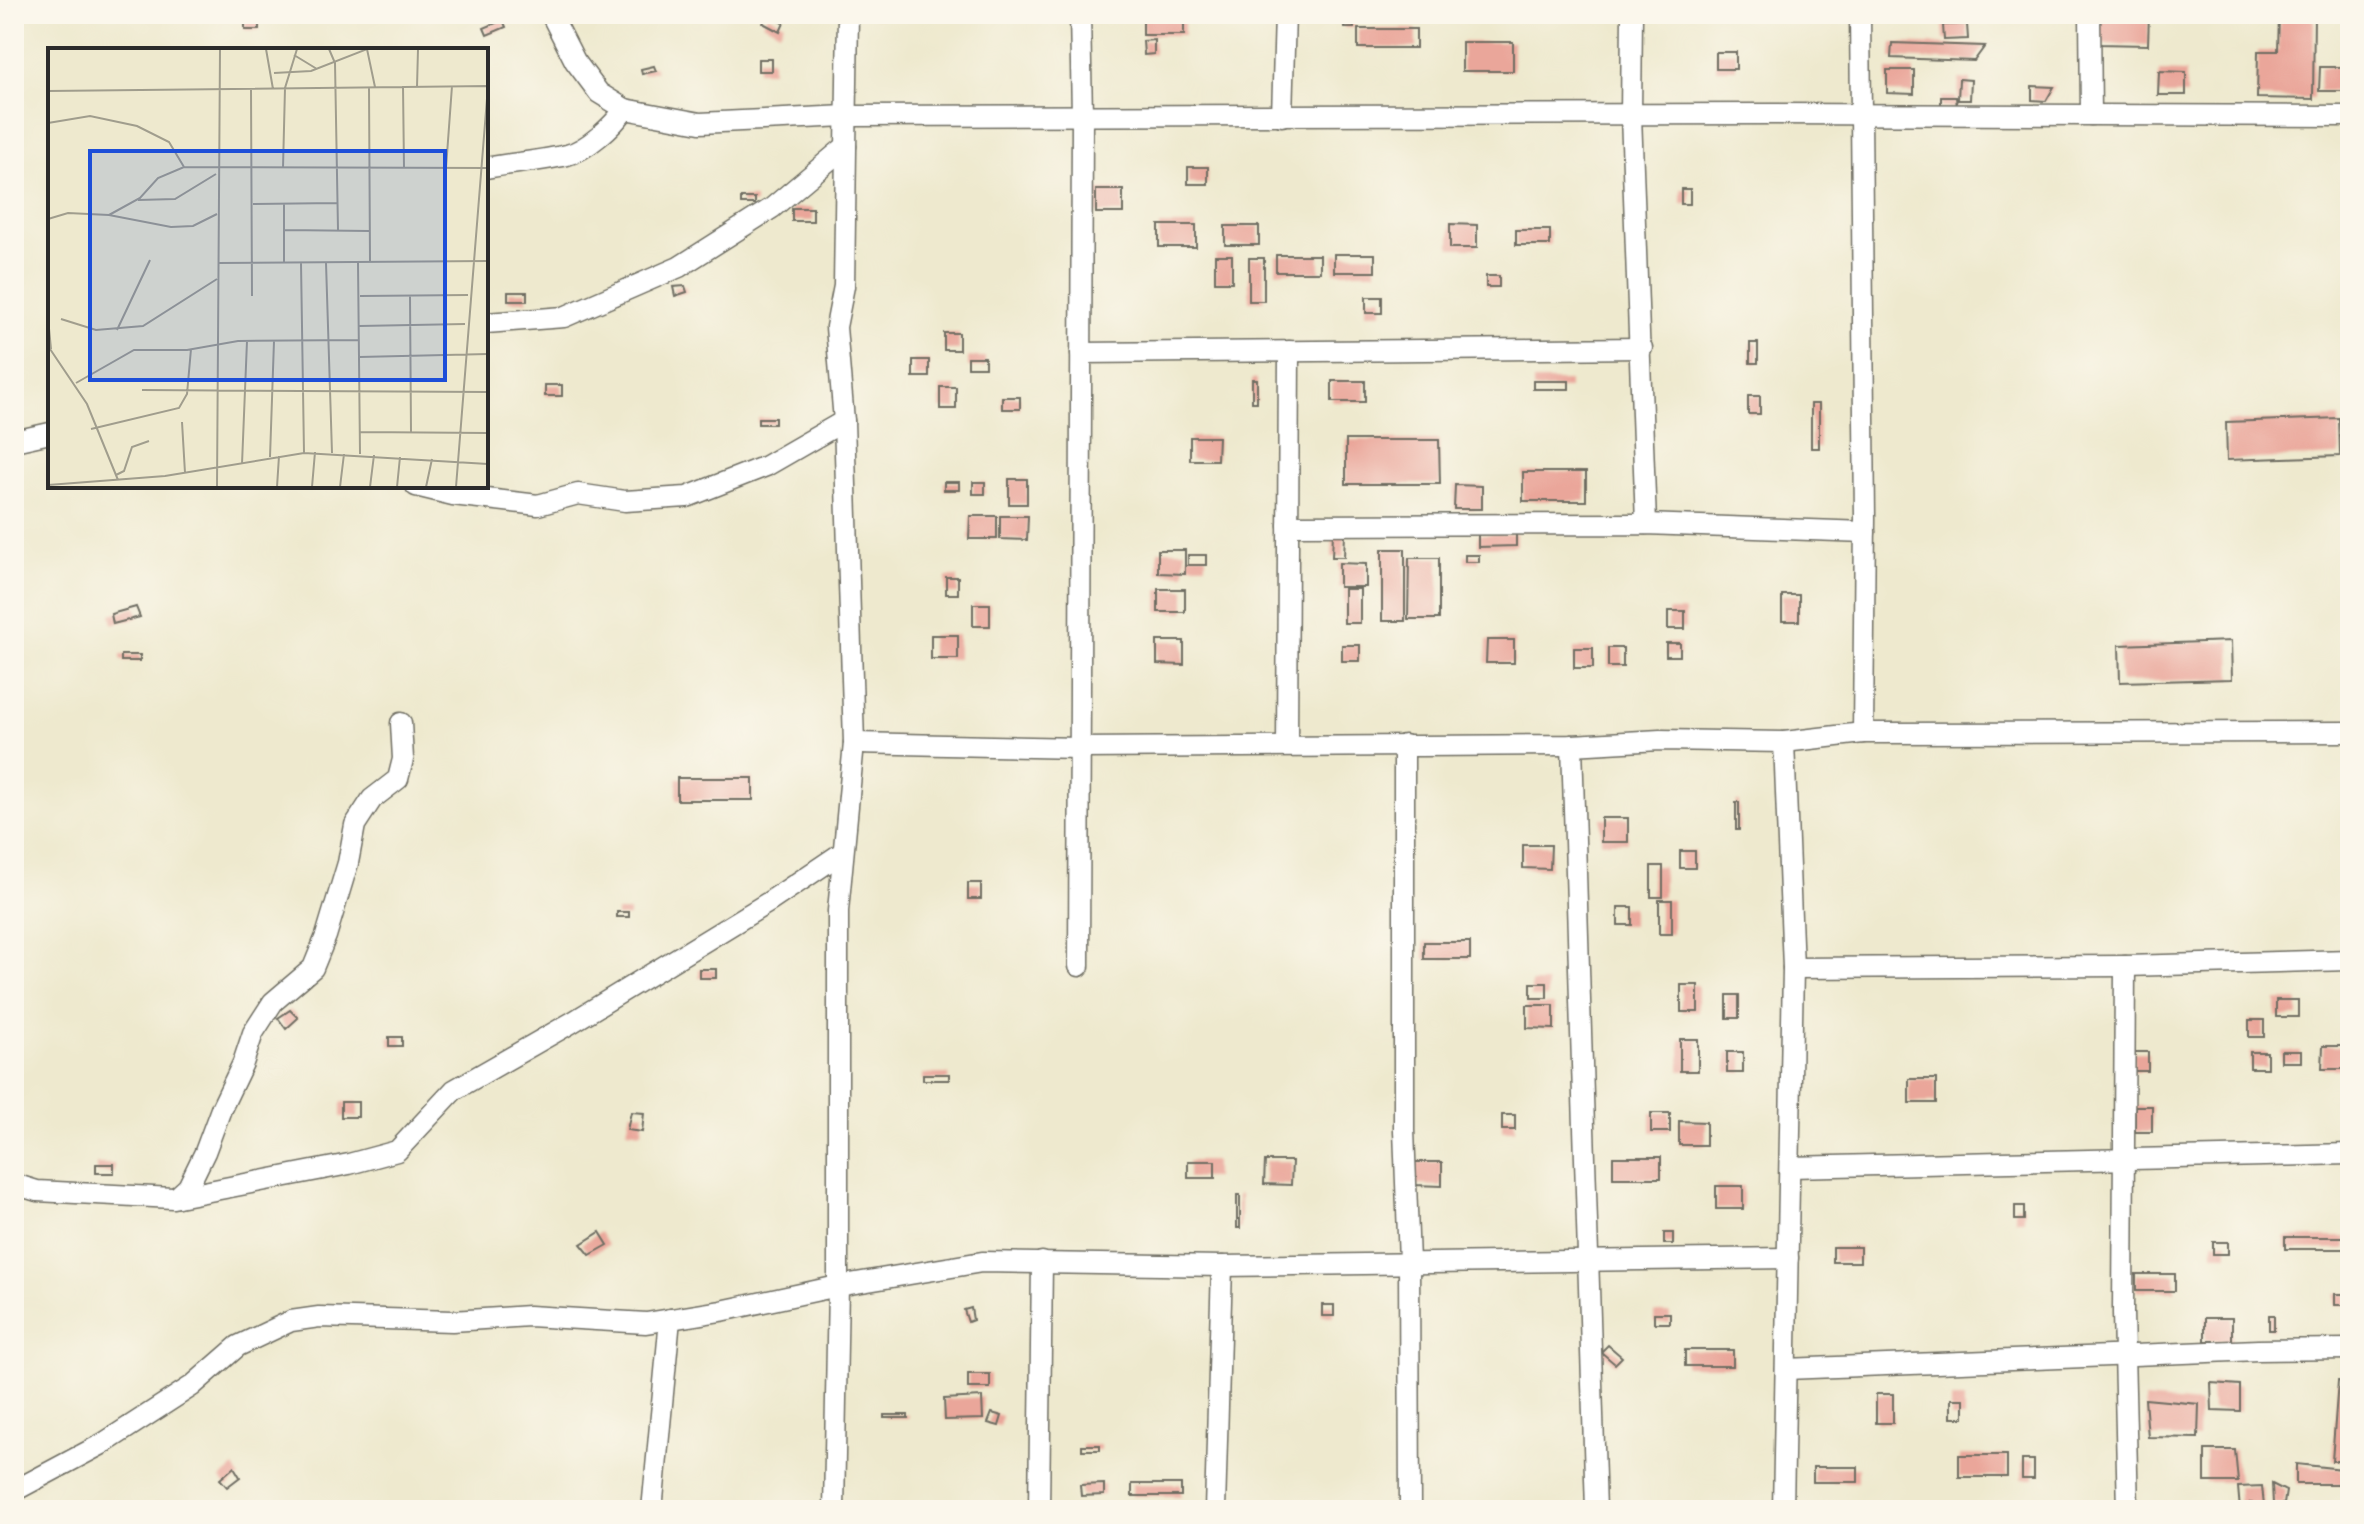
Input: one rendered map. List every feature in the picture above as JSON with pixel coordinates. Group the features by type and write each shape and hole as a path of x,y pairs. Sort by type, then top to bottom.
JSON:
{"street":[{"path":"551,14 575,61 599,93 625,109 700,123 846,116 2350,116"},
{"path":"834,1510 838,1286 838,911 854,743 844,421 836,327 844,286 848,14"},
{"path":"1079,966 1080,14"},
{"path":"1282,116 1285,14"},
{"path":"1632,14 1631,115 1642,348 1646,524"},
{"path":"1860,14 1865,532 1863,733"},
{"path":"2090,14 2091,115"},
{"path":"488,168 569,155 601,135 625,109"},
{"path":"488,323 564,317 679,267 772,208 846,146"},
{"path":"1081,353 1642,348"},
{"path":"1287,746 1289,351"},
{"path":"424,488 453,495 538,505 578,494 625,501 687,497 766,466 844,421"},
{"path":"14,441 48,433"},
{"path":"1288,525 1646,524 1865,532"},
{"path":"177,1197 188,1187 205,1152 253,1033 273,1002 313,968 348,863 355,825 372,799 398,779 403,759 401,723"},
{"path":"854,743 1079,748 1572,745 1660,740 1784,742 1863,733 2350,732"},
{"path":"1783,1510 1793,968 1784,742"},
{"path":"1404,745 1404,1130 1409,1262 1410,1510"},
{"path":"1572,745 1596,1510"},
{"path":"14,1184 37,1191 77,1195 177,1197 349,1164 397,1151 454,1090 571,1023 769,902 843,852"},
{"path":"1793,968 2125,966 2350,960"},
{"path":"2125,966 2124,1355 2128,1510"},
{"path":"1790,1167 2350,1154"},
{"path":"14,1491 104,1443 192,1386 238,1346 291,1321 319,1317 452,1321 529,1316 646,1323 982,1262 1222,1266 1788,1258"},
{"path":"1039,1510 1042,1262"},
{"path":"1215,1510 1222,1266"},
{"path":"652,1510 670,1319"},
{"path":"1786,1369 2350,1349"}],"building":[{"path":"874,14 898,14 898,18 874,18"},
{"path":"2098,14 2149,14 2148,45 2098,44"},
{"path":"768,15 784,23 780,32 763,23"},
{"path":"1344,15 1354,15 1354,28 1344,28"},
{"path":"2279,15 2314,15 2313,99 2257,98 2258,51 2278,51"},
{"path":"1143,17 1184,17 1184,35 1143,35"},
{"path":"245,20 259,20 259,30 245,30"},
{"path":"503,20 506,27 487,35 484,28"},
{"path":"1967,24 1968,39 1944,40 1943,25"},
{"path":"1358,29 1416,29 1416,48 1358,48"},
{"path":"1154,40 1154,54 1144,55 1143,41"},
{"path":"1462,42 1513,42 1513,71 1462,71"},
{"path":"1892,43 1985,46 1974,61 1891,58"},
{"path":"1716,52 1736,52 1736,69 1716,69"},
{"path":"758,59 772,59 772,71 758,71"},
{"path":"654,66 656,71 642,74 641,69"},
{"path":"2320,67 2347,67 2347,91 2319,91"},
{"path":"1887,70 1914,70 1914,94 1887,93"},
{"path":"2159,71 2186,72 2186,95 2158,95"},
{"path":"1959,79 1971,80 1970,100 1958,100"},
{"path":"2032,86 2054,87 2046,101 2032,100"},
{"path":"1941,97 1956,97 1957,108 1941,108"},
{"path":"1188,167 1208,167 1208,184 1188,184"},
{"path":"1681,189 1690,189 1690,204 1681,204"},
{"path":"1096,190 1123,190 1123,213 1096,213"},
{"path":"741,198 755,198 755,204 741,204"},
{"path":"792,208 813,208 813,221 792,221"},
{"path":"1450,224 1477,225 1477,248 1450,248"},
{"path":"1159,225 1196,225 1196,247 1159,247"},
{"path":"1225,226 1259,226 1259,245 1225,245"},
{"path":"1516,230 1550,230 1550,245 1516,245"},
{"path":"1334,254 1375,254 1375,272 1334,272"},
{"path":"1215,255 1232,255 1232,282 1215,282"},
{"path":"1276,255 1320,255 1320,272 1276,272"},
{"path":"1249,258 1264,258 1264,301 1249,301"},
{"path":"1486,276 1499,276 1499,287 1486,287"},
{"path":"685,286 687,292 675,296 673,287"},
{"path":"508,292 527,292 527,301 508,301"},
{"path":"1366,297 1382,297 1382,313 1366,313"},
{"path":"944,333 959,333 959,350 944,350"},
{"path":"1750,343 1758,343 1758,363 1750,363"},
{"path":"968,357 985,357 985,367 968,367"},
{"path":"913,360 929,360 929,377 913,377"},
{"path":"1252,379 1257,379 1257,402 1252,402"},
{"path":"1332,381 1365,381 1365,402 1332,402"},
{"path":"1533,381 1569,381 1569,389 1533,389"},
{"path":"545,385 562,385 562,396 545,396"},
{"path":"940,387 956,387 956,409 940,409"},
{"path":"1748,396 1760,396 1760,414 1748,414"},
{"path":"1002,397 1020,397 1020,409 1002,409"},
{"path":"1811,404 1819,404 1819,448 1811,448"},
{"path":"758,418 775,418 775,424 758,424"},
{"path":"2339,418 2340,456 2227,460 2226,422"},
{"path":"1190,437 1218,437 1217,460 1190,460"},
{"path":"1346,440 1439,440 1440,484 1346,484"},
{"path":"1523,472 1586,472 1586,501 1523,501"},
{"path":"1009,479 1027,479 1027,504 1009,504"},
{"path":"944,482 959,482 959,490 944,490"},
{"path":"973,482 985,482 985,494 973,494"},
{"path":"1455,485 1482,486 1482,509 1454,509"},
{"path":"970,516 997,516 997,539 969,539"},
{"path":"1000,516 1028,516 1027,540 1000,539"},
{"path":"1333,533 1345,534 1344,557 1332,557"},
{"path":"1478,534 1516,534 1516,546 1478,547"},
{"path":"1382,549 1405,549 1405,621 1382,621"},
{"path":"1158,550 1185,550 1185,574 1158,573"},
{"path":"1188,555 1206,555 1206,565 1188,565"},
{"path":"1465,555 1479,555 1479,562 1465,562"},
{"path":"1409,558 1439,558 1439,619 1408,619"},
{"path":"1339,563 1366,564 1366,587 1339,587"},
{"path":"946,577 958,577 958,594 946,594"},
{"path":"1158,589 1185,589 1185,612 1158,612"},
{"path":"1344,589 1360,589 1360,623 1344,623"},
{"path":"1782,595 1799,595 1799,621 1782,621"},
{"path":"973,604 990,604 990,626 973,626"},
{"path":"136,607 140,617 113,624 111,614"},
{"path":"1668,611 1685,611 1685,629 1668,629"},
{"path":"931,635 958,635 958,659 931,659"},
{"path":"1487,640 1514,640 1514,663 1486,663"},
{"path":"1157,641 1184,641 1184,665 1157,664"},
{"path":"2231,641 2232,679 2120,682 2119,645"},
{"path":"1666,643 1680,643 1680,656 1666,656"},
{"path":"1342,645 1360,645 1360,661 1342,661"},
{"path":"1574,648 1593,648 1593,668 1574,668"},
{"path":"1608,648 1623,648 1623,667 1608,667"},
{"path":"121,655 140,655 140,661 121,661"},
{"path":"677,778 753,778 753,800 677,800"},
{"path":"1736,802 1739,802 1739,830 1736,830"},
{"path":"1601,818 1628,818 1628,842 1601,842"},
{"path":"1523,845 1551,845 1550,869 1523,868"},
{"path":"1680,851 1695,851 1695,868 1680,868"},
{"path":"1651,866 1663,866 1663,897 1651,897"},
{"path":"968,883 981,883 981,899 968,899"},
{"path":"1659,900 1672,900 1672,934 1659,934"},
{"path":"1618,907 1632,907 1632,925 1618,925"},
{"path":"617,912 629,912 629,917 617,917"},
{"path":"1424,942 1470,942 1470,959 1424,959"},
{"path":"699,969 716,969 716,978 699,978"},
{"path":"1531,983 1547,983 1547,998 1531,998"},
{"path":"1681,985 1698,985 1698,1012 1681,1012"},
{"path":"1727,995 1739,995 1739,1018 1727,1018"},
{"path":"2276,1000 2298,1000 2298,1017 2276,1017"},
{"path":"1527,1005 1554,1005 1554,1029 1527,1028"},
{"path":"290,1010 298,1018 286,1029 278,1018"},
{"path":"2249,1020 2264,1020 2264,1037 2249,1037"},
{"path":"389,1037 402,1037 402,1046 389,1046"},
{"path":"1680,1039 1698,1039 1698,1071 1680,1071"},
{"path":"2323,1046 2350,1046 2350,1069 2322,1069"},
{"path":"2281,1051 2301,1051 2301,1062 2281,1062"},
{"path":"1727,1052 1743,1052 1743,1073 1727,1073"},
{"path":"2133,1052 2148,1052 2148,1071 2133,1071"},
{"path":"2250,1052 2267,1052 2267,1068 2250,1068"},
{"path":"923,1074 949,1074 949,1080 923,1080"},
{"path":"1909,1079 1936,1079 1936,1103 1909,1103"},
{"path":"341,1102 358,1102 358,1117 341,1117"},
{"path":"2135,1106 2152,1106 2152,1132 2135,1132"},
{"path":"631,1112 644,1113 642,1132 627,1130"},
{"path":"1651,1113 1670,1113 1670,1132 1651,1132"},
{"path":"1502,1115 1515,1115 1515,1130 1502,1130"},
{"path":"1679,1121 1706,1122 1706,1145 1679,1145"},
{"path":"1613,1157 1661,1157 1661,1178 1613,1178"},
{"path":"1188,1161 1215,1161 1215,1178 1188,1178"},
{"path":"1265,1161 1292,1161 1291,1185 1264,1184"},
{"path":"1415,1162 1442,1162 1442,1186 1414,1185"},
{"path":"96,1164 114,1164 114,1173 96,1173"},
{"path":"1716,1186 1743,1186 1743,1209 1716,1209"},
{"path":"1237,1195 1240,1195 1240,1228 1237,1228"},
{"path":"2015,1206 2024,1206 2024,1220 2015,1220"},
{"path":"600,1232 608,1245 590,1255 581,1244"},
{"path":"1664,1233 1673,1233 1673,1244 1664,1244"},
{"path":"2285,1237 2346,1237 2346,1249 2285,1249"},
{"path":"2213,1242 2228,1242 2228,1254 2213,1254"},
{"path":"1833,1247 1860,1247 1860,1262 1833,1262"},
{"path":"2136,1274 2175,1274 2175,1291 2136,1291"},
{"path":"2335,1294 2347,1294 2347,1305 2335,1305"},
{"path":"1322,1305 1334,1305 1334,1316 1322,1316"},
{"path":"971,1308 973,1320 968,1322 964,1310"},
{"path":"1654,1313 1670,1313 1670,1323 1654,1323"},
{"path":"2269,1315 2274,1315 2274,1330 2269,1330"},
{"path":"2205,1318 2232,1318 2232,1341 2205,1341"},
{"path":"1608,1345 1622,1357 1615,1364 1601,1352"},
{"path":"1685,1350 1733,1350 1733,1366 1685,1366"},
{"path":"968,1374 990,1374 990,1388 968,1388"},
{"path":"2338,1381 2349,1382 2344,1461 2332,1461"},
{"path":"2211,1383 2240,1385 2240,1411 2212,1410"},
{"path":"1876,1394 1893,1394 1893,1423 1876,1423"},
{"path":"982,1397 983,1419 945,1420 944,1399"},
{"path":"1951,1399 1964,1399 1964,1418 1951,1418"},
{"path":"2145,1399 2199,1404 2198,1438 2148,1437"},
{"path":"992,1413 1002,1416 999,1426 988,1423"},
{"path":"884,1415 908,1415 908,1418 884,1418"},
{"path":"1082,1445 1100,1445 1100,1450 1082,1450"},
{"path":"2205,1450 2235,1450 2238,1482 2205,1482"},
{"path":"1959,1455 2007,1455 2007,1477 1959,1477"},
{"path":"2022,1460 2034,1460 2034,1479 2022,1479"},
{"path":"2296,1464 2342,1469 2345,1484 2296,1484"},
{"path":"234,1467 240,1477 227,1487 220,1479"},
{"path":"1813,1467 1858,1467 1858,1482 1813,1482"},
{"path":"1104,1484 1104,1495 1081,1496 1080,1485"},
{"path":"1132,1484 1181,1484 1181,1496 1132,1496"},
{"path":"2272,1484 2286,1491 2284,1504 2273,1504"},
{"path":"2262,1486 2264,1505 2250,1503 2251,1510 2240,1510 2238,1487"}]}
